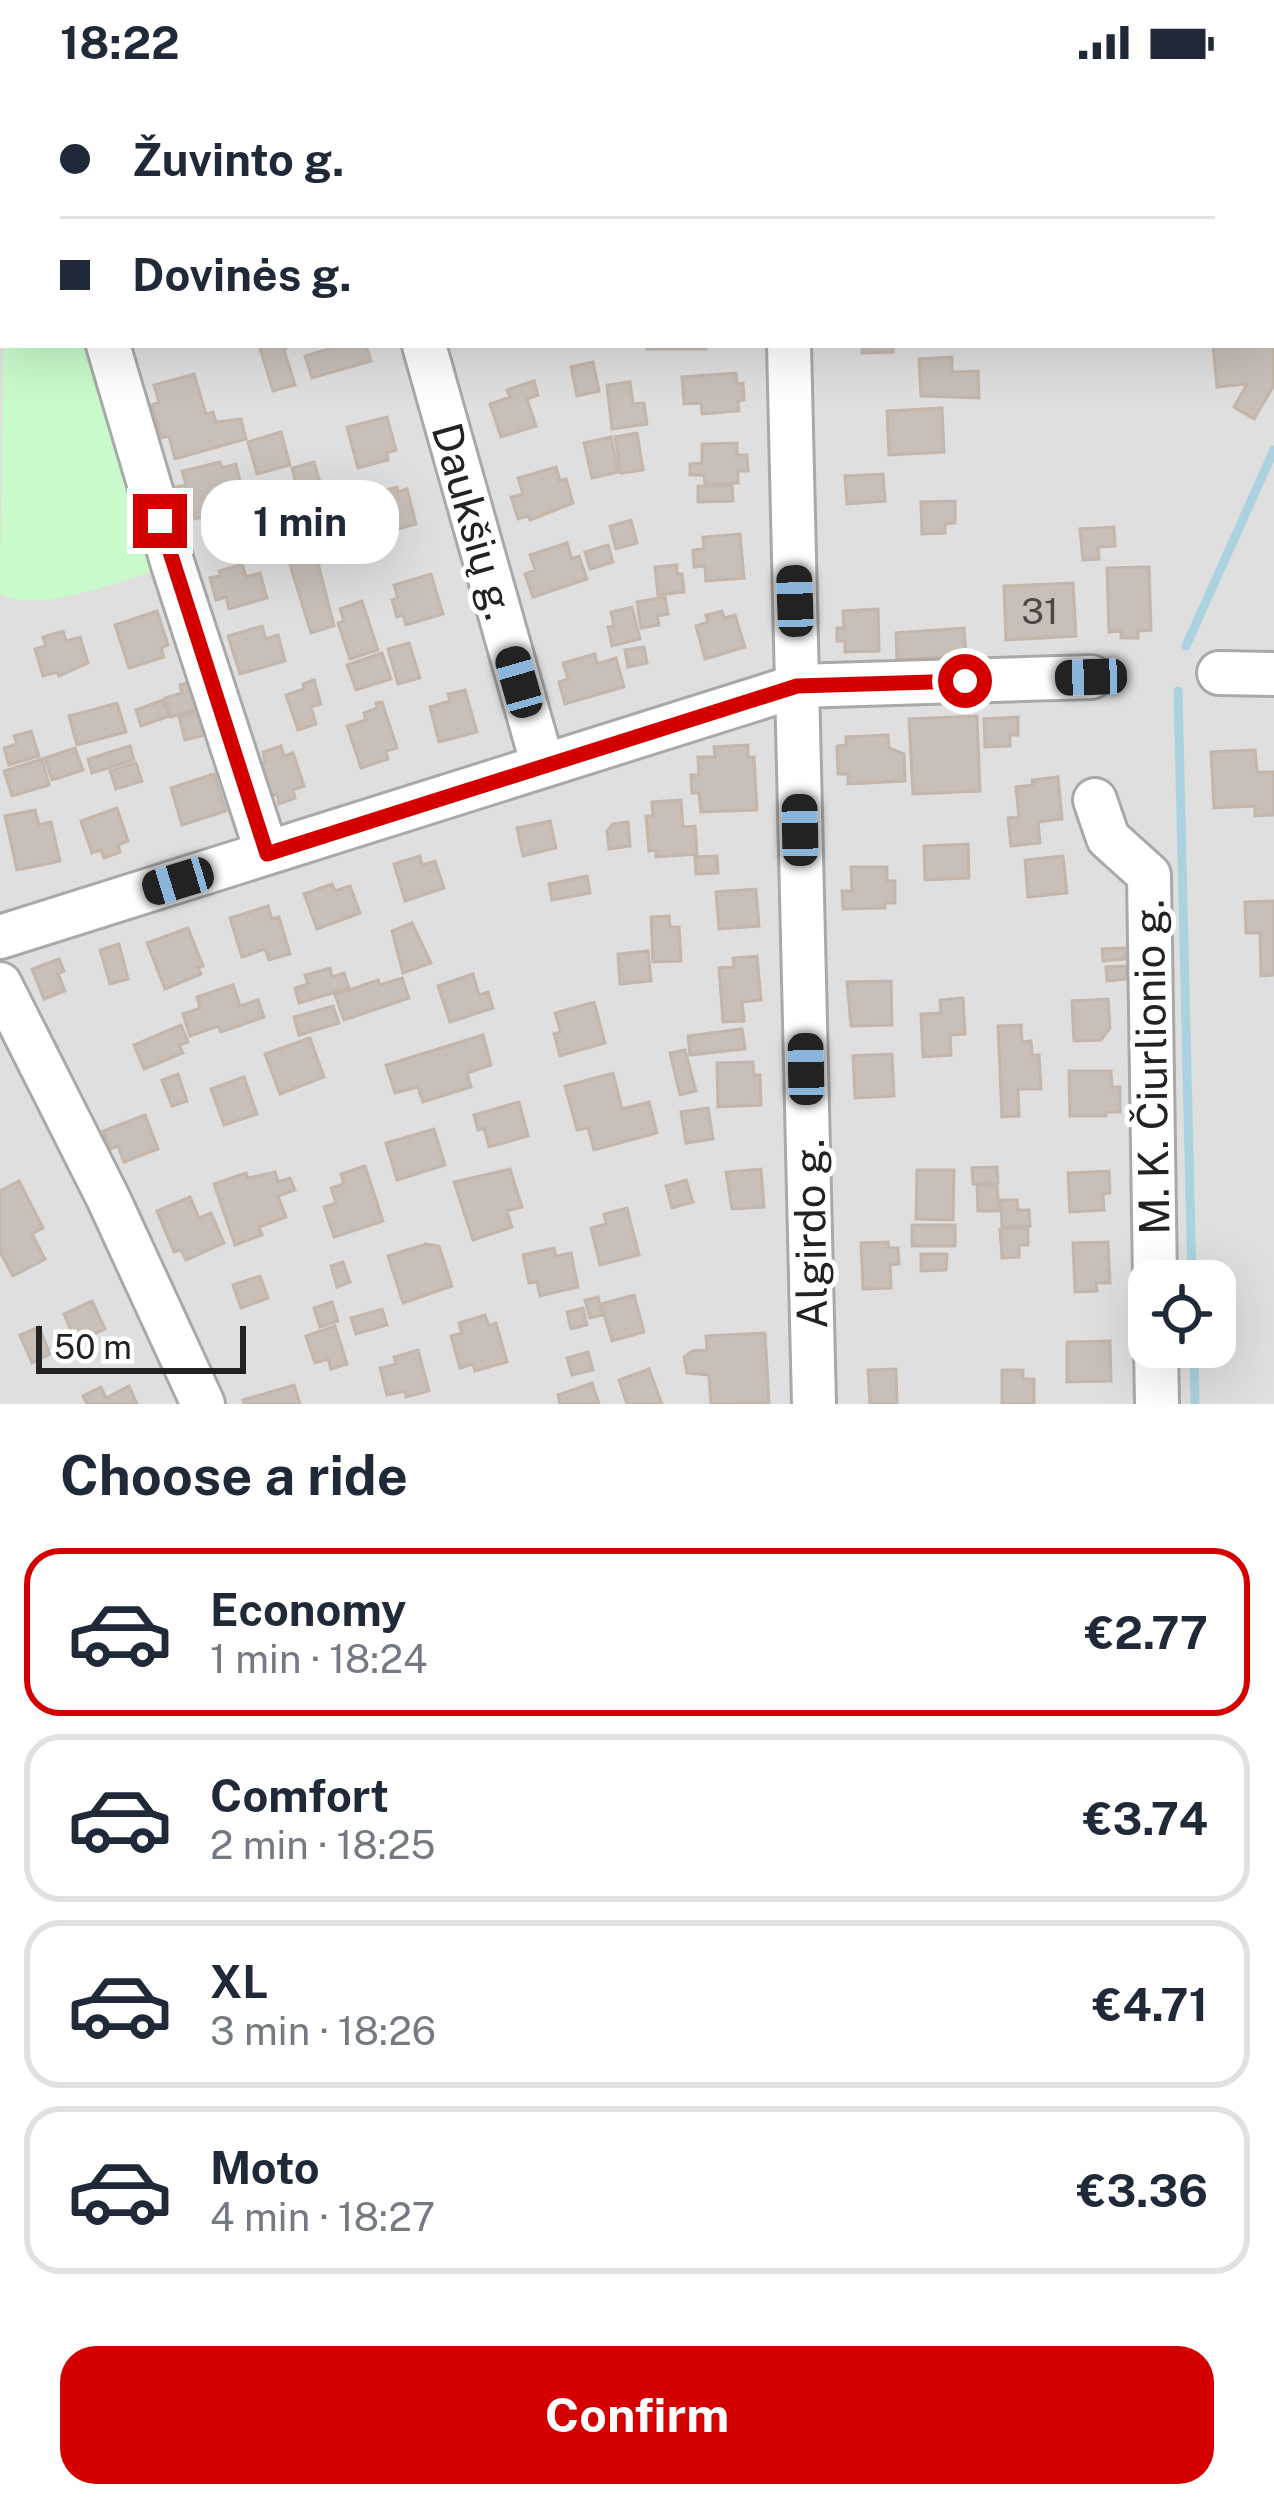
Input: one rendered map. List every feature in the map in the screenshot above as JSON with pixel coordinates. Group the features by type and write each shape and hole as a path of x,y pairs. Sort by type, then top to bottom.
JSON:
{"street":[{"path":"109,348 267,854"},
{"name":"Daukšių g.","path":"425,348 543,766"},
{"name":"Algirdo g.","path":"789,348 814,1404"},
{"path":"1219,673 1274,674"},
{"path":"0,937 797,686 1091,677"},
{"name":"M. K. Čiurlionio g.","path":"1095,800 1108,838 1149,875 1155,1260"},
{"path":"0,984 108,1198 203,1404"},
{"path":"1156,1368 1157,1404"}],"shaded area":[{"path":"0,348 1274,348 1274,1404 0,1404"}],"green space":[{"path":"3,348 109,348 173,565 61,598 17,600 0,594"}],"building":[{"path":"260,348 286,348 295,385 273,391"},
{"path":"367,348 371,361 312,378 305,356 328,349"},
{"path":"862,348 893,348 893,352 862,353"},
{"path":"1213,348 1273,348 1274,385 1254,419 1234,407 1247,384 1217,387"},
{"path":"952,357 952,372 978,371 979,398 921,396 919,359"},
{"path":"593,362 599,391 577,396 571,367"},
{"path":"736,373 737,384 743,383 739,411 702,414 701,403 684,404 682,377"},
{"path":"194,374 206,414 213,412 216,422 241,419 246,439 175,459 169,436 161,438 152,405 159,402 154,385"},
{"path":"534,381 538,395 527,399 536,426 501,437 490,404 510,397 507,390"},
{"path":"630,382 633,404 644,403 647,424 612,429 607,385"},
{"path":"942,408 944,452 889,455 887,411"},
{"path":"387,417 396,450 387,453 388,460 358,468 347,427"},
{"path":"281,432 290,465 257,474 248,442"},
{"path":"637,433 643,470 621,473 615,437"},
{"path":"611,437 618,472 592,478 584,443"},
{"path":"737,443 737,455 747,455 748,471 738,471 738,483 705,484 704,475 690,475 690,464 702,463 702,444"},
{"path":"220,462 222,468 236,464 246,506 195,519 192,508 182,510 176,487 186,485 182,471"},
{"path":"314,462 323,493 300,499 292,468"},
{"path":"556,467 560,481 566,479 573,503 530,520 528,516 518,519 511,497 523,494 518,478"},
{"path":"883,474 885,501 847,504 845,476"},
{"path":"732,485 733,501 698,502 698,486"},
{"path":"397,487 398,492 407,489 416,524 377,535 367,495"},
{"path":"332,493 340,522 354,518 363,546 320,559 303,502"},
{"path":"275,501 279,516 257,521 254,506"},
{"path":"955,501 955,523 945,524 945,533 922,534 921,502"},
{"path":"631,520 637,543 616,549 610,526"},
{"path":"1114,527 1115,546 1098,547 1099,559 1083,560 1080,529"},
{"path":"740,534 744,578 706,581 705,566 694,567 693,550 704,549 703,537"},
{"path":"567,543 572,559 579,556 587,579 533,597 525,574 535,570 530,555"},
{"path":"608,545 613,562 590,569 585,552"},
{"path":"314,547 334,626 311,633 287,555"},
{"path":"242,564 246,577 260,573 267,598 229,609 226,597 216,600 210,578"},
{"path":"677,565 684,592 658,595 655,567"},
{"path":"1149,567 1151,630 1138,631 1138,638 1109,632 1107,568"},
{"path":"431,574 443,614 406,625 403,615 397,617 394,585"},
{"path":"1073,583 1076,636 1006,640 1004,586"},
{"path":"665,597 668,614 657,616 659,625 641,628 637,602"},
{"path":"362,601 378,650 350,659 338,623 344,621 340,609"},
{"path":"632,607 640,639 612,646 611,612"},
{"path":"878,609 879,651 845,652 845,641 837,641 837,628 844,628 843,611"},
{"path":"157,611 168,645 161,648 164,657 129,668 115,625"},
{"path":"722,611 724,618 735,615 745,647 705,659 696,626 708,622 706,615"},
{"path":"262,626 266,639 278,635 285,661 240,674 228,636"},
{"path":"964,628 966,655 897,660 896,633"},
{"path":"63,631 66,641 80,637 88,663 59,676 57,672 43,676 35,649 46,646 43,637"},
{"path":"409,643 420,678 398,684 388,649"},
{"path":"644,647 647,663 628,667 625,650"},
{"path":"382,653 391,679 356,690 347,665"},
{"path":"595,654 597,664 616,658 624,687 565,704 559,682 568,679 563,663"},
{"path":"196,680 204,707 171,717 165,698 182,693 180,685"},
{"path":"314,680 321,704 311,707 316,724 298,730 286,695"},
{"path":"465,690 477,732 439,742 430,707 450,701 448,694"},
{"path":"163,700 169,716 141,726 136,710"},
{"path":"382,702 397,748 386,751 388,759 361,768 347,726 366,720 364,713"},
{"path":"117,703 126,732 77,745 69,716"},
{"path":"212,708 218,732 185,740 179,717"},
{"path":"977,716 980,791 913,794 909,719"},
{"path":"1018,717 1018,735 1010,735 1010,746 985,747 984,719"},
{"path":"31,731 39,756 9,765 4,748 17,744 14,736"},
{"path":"888,735 889,748 904,754 905,781 848,784 848,774 838,774 837,746 846,745 846,737"},
{"path":"748,745 748,757 754,757 757,810 701,812 699,793 692,793 691,775 699,775 698,757 715,757 714,747"},
{"path":"130,746 134,760 92,773 88,759"},
{"path":"281,746 284,756 293,753 304,786 293,790 295,798 279,804 277,794 260,800 249,767 265,762 263,752"},
{"path":"75,748 83,770 52,780 45,758"},
{"path":"1255,750 1257,772 1274,772 1274,815 1255,816 1255,806 1214,808 1211,752"},
{"path":"42,759 49,785 12,796 4,771"},
{"path":"136,763 142,781 116,789 110,771"},
{"path":"214,774 226,811 182,825 171,788"},
{"path":"1058,777 1062,819 1038,822 1040,843 1011,846 1008,818 1019,817 1016,787"},
{"path":"681,800 683,827 695,826 697,854 656,857 656,850 649,851 646,816 653,816 652,802"},
{"path":"117,808 128,841 118,845 120,852 104,858 101,850 92,853 81,821"},
{"path":"35,810 39,825 51,822 60,861 17,870 5,816"},
{"path":"550,821 556,848 523,856 517,828"},
{"path":"628,822 630,846 609,849 607,831 613,824"},
{"path":"968,844 969,878 925,880 924,846"},
{"path":"420,856 422,865 435,861 444,888 405,901 394,864"},
{"path":"717,856 718,873 696,874 695,857"},
{"path":"1063,856 1067,893 1028,897 1025,860"},
{"path":"851,867 887,867 887,881 895,881 895,903 885,903 885,908 843,909 842,891 852,891"},
{"path":"587,876 590,893 552,900 549,884"},
{"path":"332,884 335,891 350,886 360,913 317,929 304,894"},
{"path":"756,889 759,926 719,929 716,892"},
{"path":"1274,901 1274,975 1261,976 1260,933 1246,933 1245,902"},
{"path":"268,906 272,919 279,917 290,954 269,960 265,949 242,957 230,918"},
{"path":"669,916 670,927 679,927 681,961 653,962 651,917"},
{"path":"412,923 431,963 403,973 392,931"},
{"path":"188,928 203,966 198,968 201,974 165,989 147,943"},
{"path":"119,944 128,979 110,984 100,950"},
{"path":"1125,948 1125,959 1103,961 1102,949"},
{"path":"648,951 651,981 620,984 618,954"},
{"path":"757,956 761,1000 742,1002 744,1021 723,1022 719,968 734,967 733,958"},
{"path":"59,959 64,971 58,974 65,991 44,999 32,969"},
{"path":"1126,966 1127,979 1107,981 1106,967"},
{"path":"330,968 332,977 344,973 349,988 299,1003 295,988 308,984 305,975"},
{"path":"473,974 479,995 488,992 493,1008 450,1022 438,986"},
{"path":"402,978 409,998 344,1020 335,995 378,980 380,985"},
{"path":"891,981 892,1025 851,1026 847,982"},
{"path":"233,985 240,1006 258,1000 264,1017 221,1032 218,1026 190,1036 183,1014 200,1008 197,997"},
{"path":"963,998 965,1034 950,1035 951,1055 923,1057 921,1014 941,1013 940,1000"},
{"path":"1108,999 1110,1028 1101,1040 1074,1041 1072,1001"},
{"path":"594,1002 605,1043 560,1056 554,1034 561,1032 555,1013"},
{"path":"333,1006 339,1023 299,1035 294,1017"},
{"path":"181,1025 188,1042 179,1045 183,1053 144,1069 134,1045"},
{"path":"1021,1025 1022,1042 1031,1041 1032,1055 1039,1055 1041,1089 1018,1089 1019,1116 1002,1117 998,1026"},
{"path":"742,1029 745,1049 690,1055 688,1036"},
{"path":"483,1035 491,1065 467,1073 471,1087 423,1102 418,1087 395,1093 386,1065"},
{"path":"310,1038 324,1077 280,1094 265,1054"},
{"path":"685,1050 696,1091 680,1095 670,1053"},
{"path":"892,1054 894,1096 855,1098 853,1056"},
{"path":"753,1062 754,1075 760,1075 761,1105 718,1107 717,1063"},
{"path":"1069,1071 1111,1071 1112,1087 1120,1087 1120,1112 1070,1116"},
{"path":"613,1073 622,1109 649,1102 657,1133 594,1150 588,1128 577,1130 565,1086"},
{"path":"178,1074 187,1101 172,1106 162,1080"},
{"path":"244,1077 257,1114 224,1125 211,1089"},
{"path":"519,1102 528,1136 489,1147 474,1115"},
{"path":"708,1108 713,1139 686,1143 681,1112"},
{"path":"145,1115 158,1149 124,1162 118,1146 110,1149 103,1131"},
{"path":"434,1129 445,1165 397,1180 386,1143"},
{"path":"365,1166 383,1221 334,1237 324,1207 336,1203 331,1188 344,1184 341,1174"},
{"path":"997,1167 998,1183 973,1184 972,1168"},
{"path":"510,1169 522,1207 507,1211 512,1227 473,1240 454,1182"},
{"path":"761,1169 764,1207 732,1209 726,1172"},
{"path":"917,1170 954,1170 953,1220 916,1219"},
{"path":"1109,1171 1110,1193 1103,1194 1104,1210 1070,1212 1068,1173"},
{"path":"275,1172 278,1182 290,1178 295,1190 278,1196 286,1217 259,1227 262,1235 235,1245 214,1184 246,1173 248,1178"},
{"path":"686,1180 693,1202 672,1208 666,1186"},
{"path":"19,1181 43,1228 32,1234 45,1259 13,1276 0,1252 0,1191"},
{"path":"977,1185 997,1185 999,1211 978,1211"},
{"path":"190,1197 199,1218 211,1213 224,1243 186,1260 181,1250 174,1252 157,1211"},
{"path":"1001,1200 1017,1200 1018,1210 1029,1210 1030,1226 1002,1227"},
{"path":"627,1208 639,1255 600,1265 591,1228 606,1224 604,1214"},
{"path":"912,1225 955,1225 955,1246 912,1246"},
{"path":"1028,1228 1028,1245 1019,1245 1019,1257 1002,1258 1000,1229"},
{"path":"888,1242 889,1248 898,1248 899,1264 890,1265 891,1288 863,1289 861,1243"},
{"path":"1108,1242 1110,1283 1096,1283 1097,1291 1075,1292 1073,1243"},
{"path":"426,1244 439,1246 452,1286 403,1303 388,1256"},
{"path":"554,1248 556,1256 571,1253 578,1287 540,1296 537,1282 529,1283 523,1255"},
{"path":"921,1254 947,1254 946,1270 921,1271"},
{"path":"343,1262 350,1282 337,1287 331,1266"},
{"path":"260,1276 268,1298 241,1308 233,1285"},
{"path":"634,1295 644,1332 612,1341 601,1304"},
{"path":"598,1297 603,1315 590,1318 585,1300"},
{"path":"92,1301 105,1329 76,1342 64,1314"},
{"path":"332,1302 338,1321 320,1327 314,1308"},
{"path":"583,1308 587,1325 571,1329 567,1312"},
{"path":"382,1309 387,1325 356,1334 351,1318"},
{"path":"485,1315 489,1326 496,1323 507,1362 475,1371 473,1364 460,1368 451,1336 462,1333 459,1323"},
{"path":"335,1326 347,1364 331,1369 328,1359 315,1363 306,1336"},
{"path":"39,1327 50,1354 32,1363 20,1335"},
{"path":"765,1333 769,1403 711,1404 709,1375 687,1373 684,1357 707,1350 706,1336"},
{"path":"1110,1341 1111,1381 1067,1382 1067,1342"},
{"path":"418,1350 429,1391 406,1397 405,1391 387,1395 380,1368 396,1364 394,1357"},
{"path":"588,1352 593,1370 572,1375 567,1358"},
{"path":"649,1369 662,1404 627,1404 619,1380"},
{"path":"896,1369 897,1404 870,1404 868,1370"},
{"path":"1002,1370 1023,1370 1023,1379 1034,1379 1034,1404 1002,1404"},
{"path":"592,1383 599,1404 560,1404 558,1395"},
{"path":"294,1385 300,1404 244,1404 243,1400"},
{"path":"129,1386 137,1404 87,1404 83,1396 101,1387 106,1398"}],"waterway":[{"path":"1186,646 1274,450"},
{"path":"1178,691 1192,1260"},
{"path":"1194,1368 1195,1404"}],"route":[{"path":"160,521 267,854 797,686 965,681"}]}
